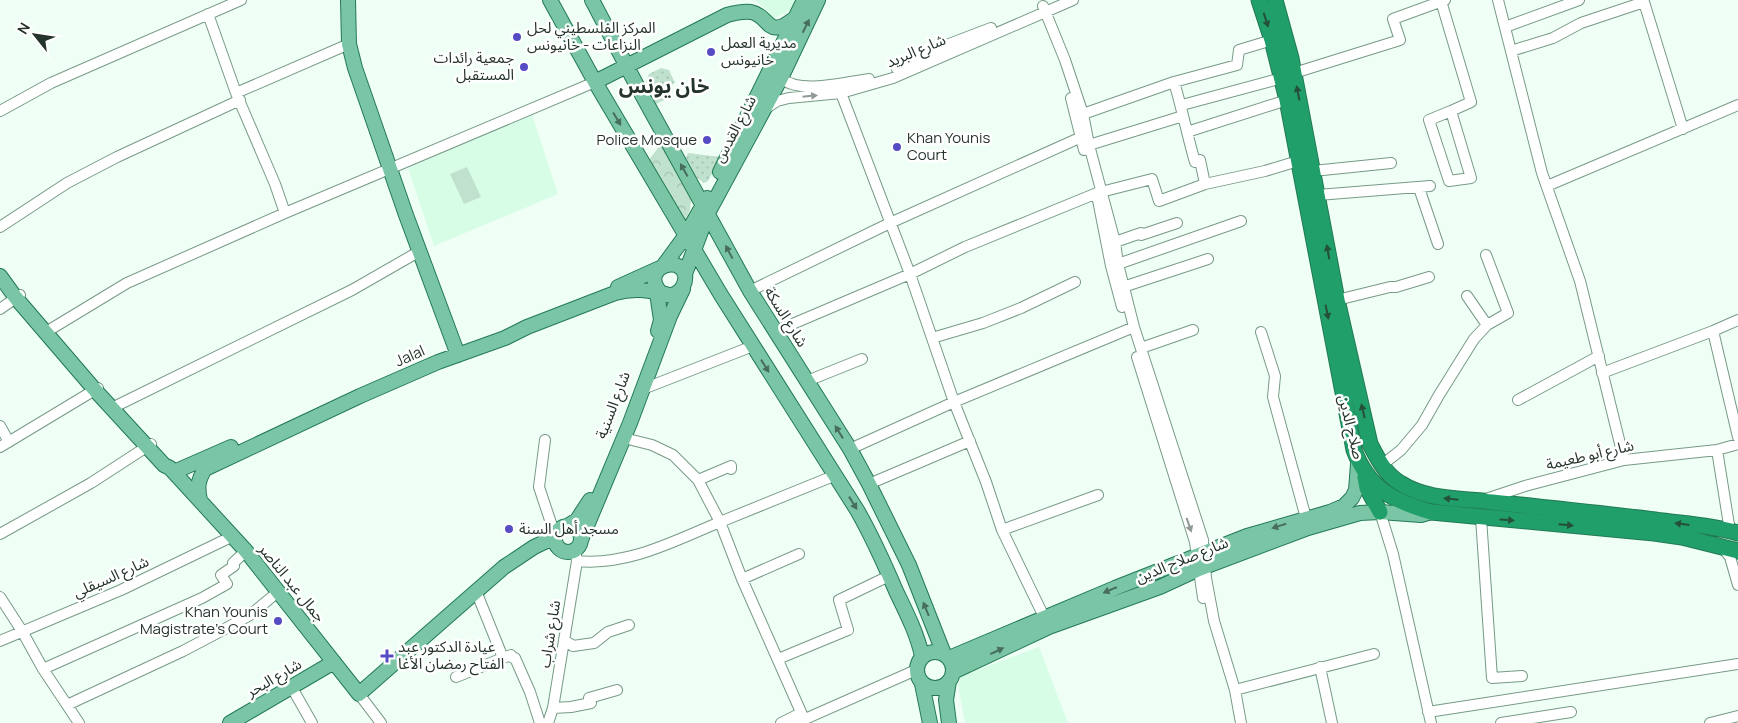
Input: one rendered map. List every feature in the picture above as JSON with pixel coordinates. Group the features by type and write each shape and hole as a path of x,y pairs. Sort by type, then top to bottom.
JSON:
{"highway":[{"name":"صلاح الدين","path":"1259,0 1272,40 1288,75 1287,100 1306,169 1318,195 1336,300 1370,444 1390,476 1416,491 1444,498 1480,500 1647,519 1734,532"},
{"name":"صلاح الدين","path":"1276,0 1282,21 1288,75 1354,450 1361,466 1376,486 1392,498 1406,505 1431,512 1654,533 1682,537 1738,551"},
{"path":"1361,466 1367,488 1380,512"}],"main road":[{"path":"348,0 349,44 356,68 460,350"},
{"path":"353,0 354,37 360,60 420,251 460,350"},
{"path":"550,0 598,88 694,250 753,346 836,474 874,541 919,642 922,656"},
{"name":"شارع السكة","path":"592,0 633,79 750,291 850,449 869,484 909,566 949,666 946,700 949,723"},
{"name":"شارع القدس","path":"685,281 706,209 804,0"},
{"name":"شارع القدس","path":"662,266 706,209 764,109 818,0"},
{"path":"598,88 626,66 727,15 751,12 766,23 776,27 786,25 796,17"},
{"path":"598,88 605,87 614,80 624,77 633,79"},
{"path":"669,264 680,267 685,281 675,294 660,291 655,276 662,266 669,264"},
{"name":"Jalal","path":"172,470 254,437 338,398 460,350 504,335 615,289 662,266"},
{"name":"جمال عبد الناصر","path":"0,267 18,296 51,329 96,389 116,406 149,445"},
{"name":"جمال عبد الناصر","path":"0,276 96,389 149,445 169,461 172,470 246,551 359,694"},
{"name":"شارع السنية","path":"578,550 685,281"},
{"name":"Jalal","path":"200,500 198,482 205,469 360,396 438,362 460,350 505,338 615,292 635,290 660,291"},
{"name":"شارع السنية","path":"359,694 504,567 578,520 600,482 660,326 660,291"},
{"name":"شارع صلاح الدين","path":"949,666 1047,622 1160,587 1246,536 1330,512 1344,506 1354,495 1361,466"},
{"name":"شارع صلاح الدين","path":"1202,561 1360,513 1380,512 1421,515 1431,512"},
{"path":"577,529 581,536 578,550 567,552 559,549 556,545 560,531 577,529"},
{"path":"922,684 940,688 949,666 933,651 922,656 918,661 916,670 922,684 930,723"},
{"name":"شارع البحر","path":"230,723 334,662"}],"street":[{"path":"0,111 51,83 241,0"},
{"name":"شارع البريد","path":"764,109 789,98 841,93 893,78 1059,0"},
{"name":"شارع البريد","path":"780,78 791,84 812,86 834,85 872,79 896,70 928,52 1073,0"},
{"path":"1498,0 1547,186 1580,281 1624,460"},
{"path":"1505,27 1580,0"},
{"path":"750,291 890,223 1086,138 1182,111 1400,40 1393,19 1443,1 1471,102 1429,120 1449,181 1471,178 1451,111"},
{"path":"1511,51 1553,38 1581,22 1644,2 1683,129"},
{"path":"1041,10 1058,43 1083,114 1086,138"},
{"path":"1041,10 1086,138 1115,242 1131,328 1141,348 1203,540 1200,583 1205,607 1230,692 1235,723"},
{"path":"208,14 238,97 275,184 285,213"},
{"path":"1083,114 1174,82 1237,65 1239,50 1272,40"},
{"path":"0,227 67,183 238,97 349,44"},
{"path":"1174,82 1195,162 1200,160 1205,184"},
{"path":"51,329 127,283 285,213 394,167 598,88"},
{"path":"841,93 910,274 954,402 1002,530 1047,622"},
{"path":"1187,132 1287,100"},
{"path":"1547,186 1738,105"},
{"path":"776,331 910,274 965,247 1100,192 1152,179 1159,201 1205,184 1265,171 1391,163"},
{"path":"1318,195 1424,187 1438,244"},
{"path":"1100,192 1116,288 1131,328 1202,561 1214,621 1235,690 1241,723"},
{"path":"1118,264 1241,221"},
{"path":"1115,242 1177,223"},
{"path":"116,406 352,290 420,251"},
{"path":"1382,465 1401,450 1422,426 1469,347 1487,325 1508,313 1486,255"},
{"path":"1123,287 1208,259"},
{"path":"685,281 695,269 700,268 708,272"},
{"path":"1336,300 1396,287 1429,277"},
{"path":"932,338 984,323 1021,308 1075,282"},
{"path":"0,309 18,296"},
{"path":"1467,296 1487,325"},
{"path":"1602,373 1738,320"},
{"path":"850,449 954,402 1131,328"},
{"path":"1141,348 1193,330"},
{"path":"1713,330 1738,437"},
{"path":"1261,332 1274,376 1273,397 1306,518"},
{"path":"643,389 753,346"},
{"path":"1518,400 1599,356"},
{"path":"807,381 862,359"},
{"path":"0,447 96,389"},
{"path":"0,426 10,442"},
{"path":"624,438 652,445 673,455 698,480 720,522 801,718"},
{"path":"545,440 540,486 552,526 560,531"},
{"path":"869,484 970,441"},
{"name":"شارع أبو طعيمة","path":"1480,500 1624,460 1717,450 1738,444"},
{"path":"0,534 90,483 149,445"},
{"path":"1717,450 1734,532"},
{"path":"698,480 730,466 731,468"},
{"path":"578,550 596,563 642,554 836,474"},
{"path":"1525,486 1523,499 1528,506"},
{"path":"1002,530 1098,496"},
{"path":"1380,512 1393,554 1431,723"},
{"path":"1481,518 1492,678 1522,676"},
{"name":"شارع السيقلي","path":"0,640 121,590 233,536"},
{"path":"1722,547 1730,557 1738,585"},
{"name":"شارع شراب","path":"548,723 564,640 578,550"},
{"path":"43,669 202,598 227,584 221,575 234,566 233,563 246,551"},
{"path":"742,578 799,554"},
{"path":"778,659 848,630 839,600 890,576"},
{"path":"67,705 183,651 250,616 278,590"},
{"path":"476,592 503,658"},
{"path":"0,598 22,631 43,669 79,723"},
{"path":"564,640 573,646 594,643 608,632 629,625"},
{"path":"1235,690 1374,654"},
{"path":"456,677 512,655 530,692 540,723"},
{"path":"1428,712 1738,664"},
{"path":"1320,667 1332,723"},
{"path":"781,723 801,718 916,670"},
{"path":"292,686 312,723"},
{"path":"552,708 591,704 590,698 617,690"},
{"name":"جمال عبد الناصر","path":"359,694 381,723"},
{"path":"1501,723 1571,712"},
{"path":"1710,723 1738,716"}],"shaded area":[{"path":"755,0 796,0 792,9 775,18"},
{"path":"532,114 558,194 434,246 408,168"},
{"path":"1039,647 1068,723 965,723 958,685 961,677"}],"green space":[{"path":"661,68 669,70 675,83 666,89 670,97 656,104 646,82 649,74"},
{"path":"661,144 691,200 690,210 685,221 648,161"},
{"path":"688,153 721,157 708,181 704,183 696,177 686,158"},
{"path":"467,167 481,197 464,204 450,174"}],"place":[{"name":"المركز الفلسطيني لحل النزاعات - خانيونس","path":"517,37"},
{"name":"مديرية العمل خانيونس","path":"711,52"},
{"name":"جمعية رائدات المستقبل","path":"524,67"},
{"name":"Police Mosque","path":"707,140"},
{"name":"Khan Younis Court","path":"897,147"},
{"name":"مسجد أهل السنة","path":"509,529"},
{"name":"Khan Younis Magistrate's Court","path":"278,621"},
{"name":"عيادة الدكتور عبد الفتاح رمضان الأغا","path":"387,656"}],"district":[{"name":"خان يونس","path":"664,86"}]}
